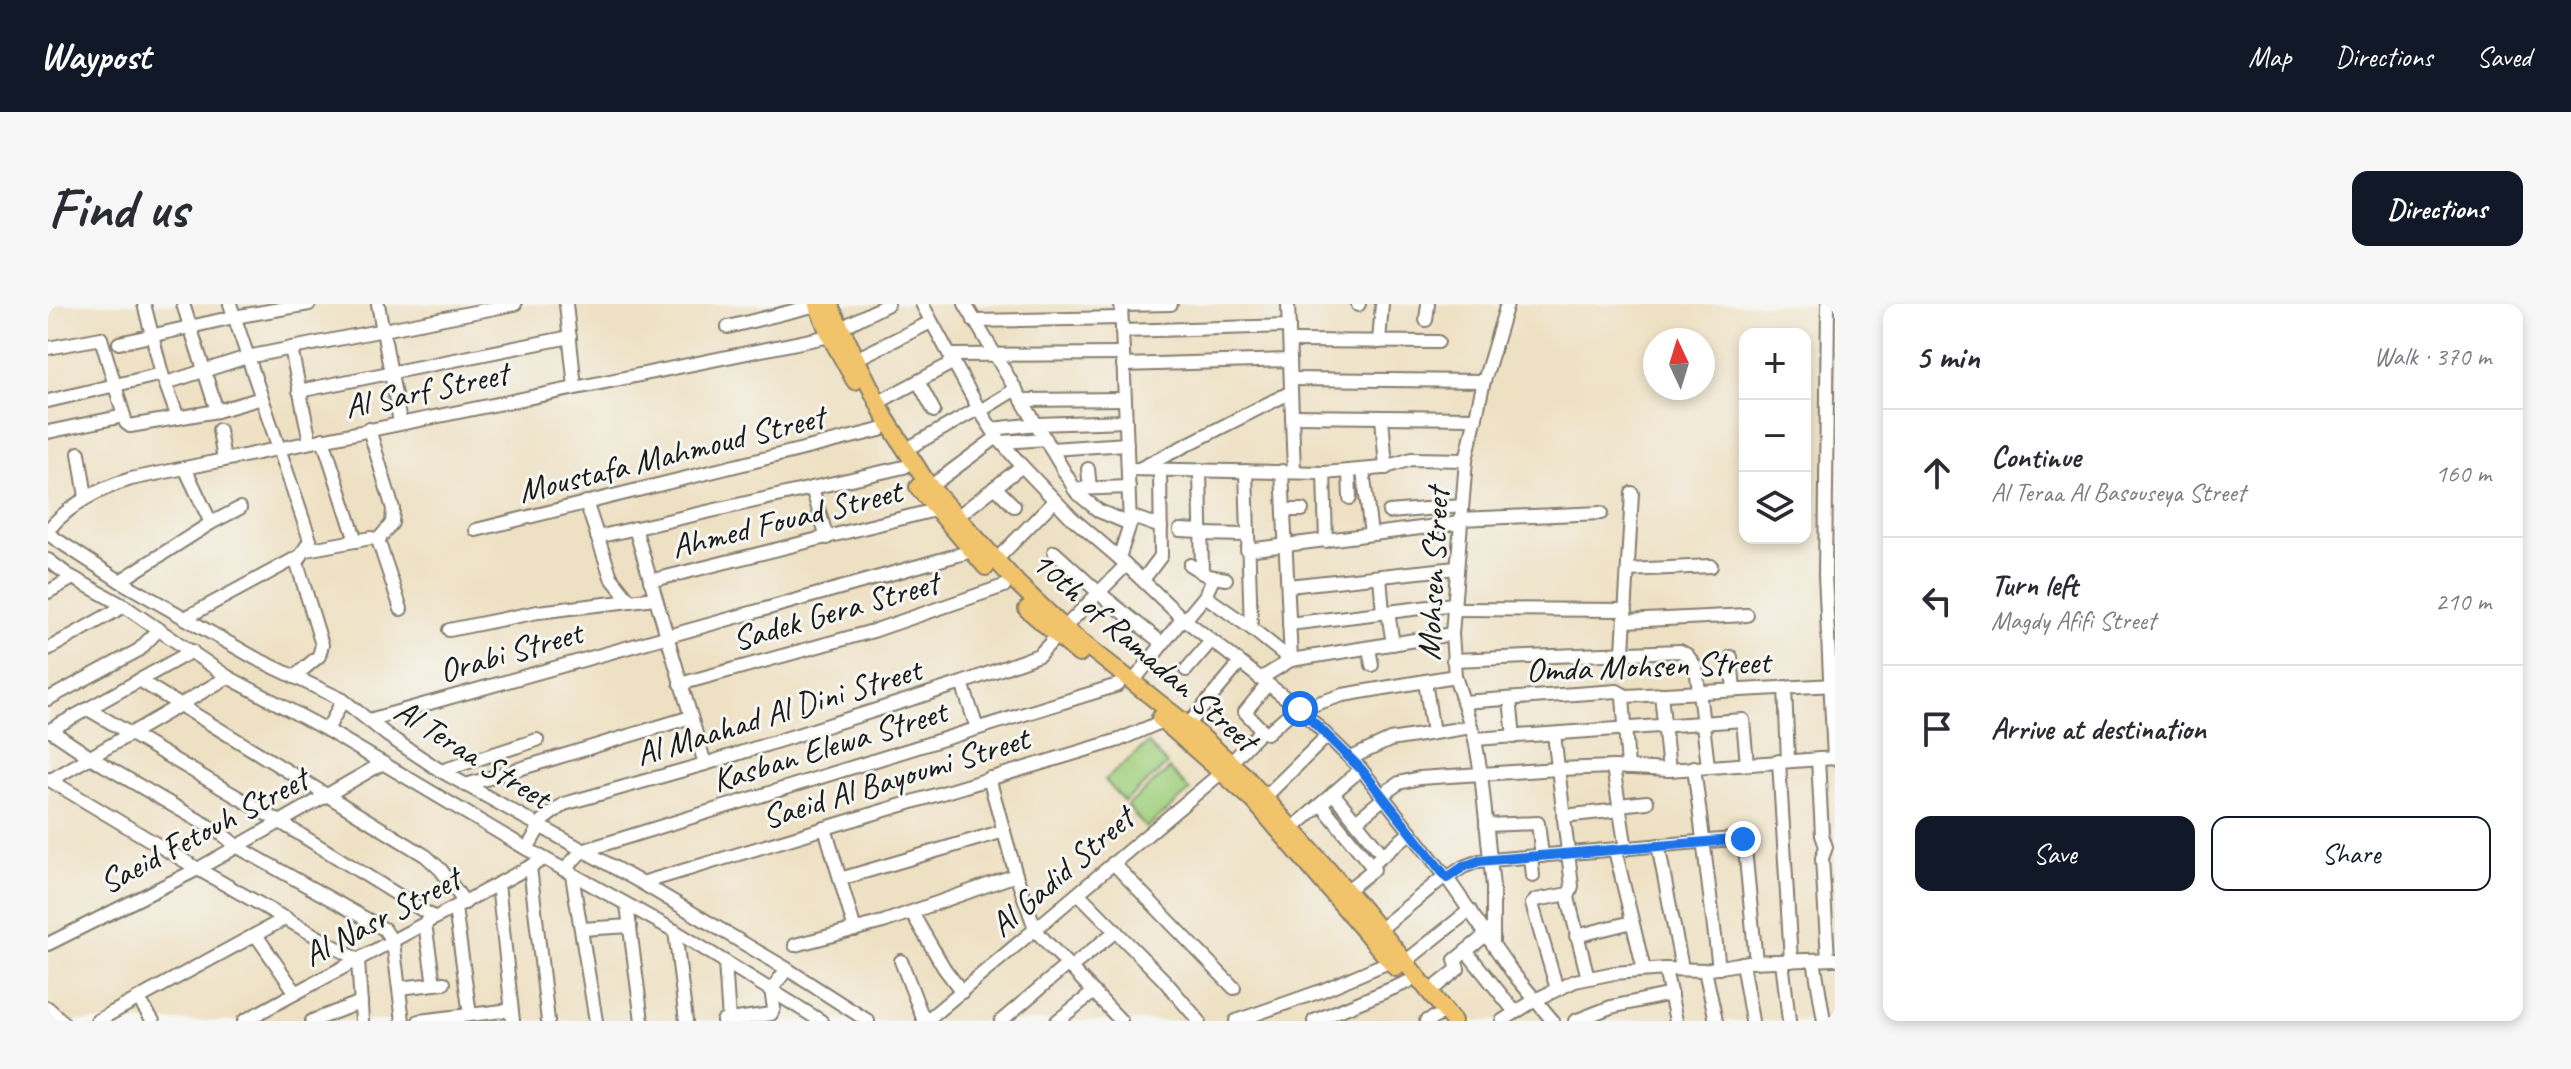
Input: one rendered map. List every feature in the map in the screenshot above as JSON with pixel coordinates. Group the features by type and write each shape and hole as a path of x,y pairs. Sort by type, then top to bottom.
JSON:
{"main road":[{"name":"10th of Ramadan Street","path":"817,304 877,403 904,459 935,510 1004,586 1125,684 1187,726 1453,1021"},
{"name":"10th of Ramadan Street","path":"829,304 835,332"},
{"name":"10th of Ramadan Street","path":"851,362 880,430 1060,632"},
{"name":"10th of Ramadan Street","path":"1125,684 1163,721 1265,797 1346,891 1355,910 1379,930 1434,1020"}],"street":[{"path":"144,304 178,418"},
{"path":"183,304 217,411"},
{"path":"119,343 190,329 232,310 309,304"},
{"path":"378,304 400,422"},
{"path":"48,401 115,385 164,379 247,357 515,304"},
{"path":"566,304 575,387"},
{"path":"728,327 773,310 817,304"},
{"name":"Al Sarf Street","path":"48,532 58,518 86,497 131,479 835,332 888,304"},
{"path":"922,304 980,409 1022,466 1054,501 1184,619 1299,708 1351,758 1446,877 1553,1021"},
{"path":"965,304 1074,489 1091,506 1161,527"},
{"path":"1121,314 1171,304"},
{"path":"1288,304 1292,416 1284,510 1291,660"},
{"path":"1379,342 1382,304"},
{"path":"1426,320 1428,304"},
{"name":"Mohsen Street","path":"1490,939 1490,860 1481,774 1473,733 1455,676 1452,634 1466,460 1484,381 1507,304"},
{"path":"1356,821 1383,796 1408,780 1558,769 1613,767 1669,770 1834,758 1833,685 1825,575 1828,304"},
{"path":"232,310 310,540 297,563 322,645 319,656 294,677"},
{"path":"974,321 1121,314 1289,326"},
{"path":"1121,314 1127,444 1133,469 1129,487 1130,520 1123,561"},
{"path":"851,362 931,322"},
{"path":"299,391 570,337"},
{"path":"48,348 101,338 127,421"},
{"path":"1290,341 1438,342"},
{"path":"291,348 299,391 356,541"},
{"path":"877,403 952,359 995,355 1123,360 1290,360"},
{"path":"918,381 934,411"},
{"path":"1133,469 1291,386 1484,381"},
{"path":"597,537 812,488 904,459 980,409 1019,395 1125,399"},
{"path":"48,432 127,421 178,418 262,398"},
{"path":"1292,416 1476,418"},
{"path":"1382,417 1386,468"},
{"path":"931,486 997,436 1037,424 1126,421"},
{"path":"369,429 393,509 392,523 378,540"},
{"path":"219,430 224,460"},
{"name":"Moustafa Mahmoud Street","path":"476,530 880,430"},
{"path":"997,436 1048,444 1127,444"},
{"path":"79,453 86,497"},
{"path":"1133,469 1324,473 1386,468 1411,459 1466,460"},
{"path":"957,517 1022,466"},
{"path":"185,468 211,523"},
{"path":"1088,469 1090,488"},
{"path":"1143,580 1160,558 1160,469"},
{"path":"1125,684 1205,596 1214,577 1201,532 1200,470"},
{"path":"1246,471 1251,628"},
{"path":"1363,471 1371,534"},
{"path":"1349,472 1350,498"},
{"path":"1324,473 1326,541"},
{"path":"995,487 1014,506"},
{"path":"1074,489 1129,487"},
{"path":"812,488 827,538"},
{"path":"1623,652 1632,493"},
{"path":"995,561 1054,501"},
{"path":"586,502 611,577 630,601"},
{"path":"120,581 240,508"},
{"name":"Ahmed Fouad Street","path":"650,581 935,510"},
{"path":"1284,510 1302,510"},
{"path":"1389,512 1460,516 1601,513"},
{"path":"1247,550 1371,534 1460,516"},
{"path":"635,528 705,764"},
{"path":"1180,530 1247,535"},
{"name":"Al Teraa Street","path":"48,532 120,581 255,658 343,700 387,735 446,773 642,883 868,1021"},
{"path":"185,618 303,553 371,538 378,540"},
{"path":"378,540 401,609"},
{"name":"Orabi Street","path":"369,720 972,551"},
{"path":"1054,552 1163,644"},
{"path":"48,560 73,578 124,606 228,677 327,730 544,859 675,931 821,1021"},
{"name":"Al Maahad Al Dini Street","path":"527,849 538,827 550,813 564,804 705,764 962,683 1039,655 1123,561"},
{"path":"1190,565 1214,577"},
{"path":"1628,570 1711,566"},
{"path":"1288,586 1456,568"},
{"path":"1380,577 1393,644"},
{"path":"48,592 73,578"},
{"name":"Sadek Gera Street","path":"680,684 873,631 1004,586"},
{"path":"1205,596 1291,660"},
{"path":"449,630 538,612 655,598"},
{"path":"48,649 124,606"},
{"path":"1289,624 1454,607 1625,616 1747,615"},
{"path":"48,699 139,650 159,629"},
{"path":"1262,730 1245,712 1264,682 1291,660 1452,634"},
{"path":"1186,670 1211,641"},
{"path":"1369,648 1372,665"},
{"path":"192,651 49,731 222,834 238,847 378,926 393,942 403,1021"},
{"path":"1453,660 1680,651 1696,667 1708,766"},
{"path":"1731,657 1734,690"},
{"path":"1187,726 1240,663"},
{"path":"1299,708 1343,695 1455,676"},
{"path":"228,677 49,780 358,960 362,1021"},
{"path":"139,680 426,856 441,870 460,905 470,1015"},
{"path":"1425,681 1433,733"},
{"path":"962,683 977,728"},
{"name":"Kasban Elewa Street","path":"568,872 582,851 1125,684"},
{"name":"Omda Mohsen Street","path":"1463,702 1617,691 1623,696 1833,685"},
{"path":"1785,687 1789,1021"},
{"path":"1661,694 1669,770"},
{"path":"1623,696 1628,768"},
{"path":"1510,699 1514,737"},
{"path":"327,730 343,700"},
{"name":"Al Gadid Street","path":"925,1021 1079,894 1226,767 1262,730 1267,733 1299,708"},
{"path":"88,709 280,822 430,921 439,984 399,988"},
{"path":"466,785 691,717"},
{"path":"1351,758 1390,740 1433,733 1514,737 1743,720 1747,764"},
{"name":"Saeid Al Bayoumi Street","path":"642,883 1119,740 1163,721"},
{"path":"1554,734 1572,886 1568,894 1588,978"},
{"path":"377,759 387,735"},
{"path":"1265,797 1327,736"},
{"path":"438,795 446,773 537,740"},
{"name":"Saeid Fetouh Street","path":"48,944 238,847 327,796 377,759"},
{"path":"1818,759 1822,835 1826,847 1823,854 1824,1021"},
{"path":"1613,767 1619,807 1620,849 1632,922 1644,970"},
{"path":"1694,767 1703,842 1716,1021"},
{"path":"1292,829 1361,769"},
{"path":"989,778 1016,875 1036,931 1121,1021"},
{"path":"1333,793 1383,855"},
{"path":"1563,816 1647,802"},
{"path":"1321,804 1374,869 1346,891"},
{"path":"1486,825 1536,822 1539,826 1533,876"},
{"path":"825,828 855,930"},
{"path":"840,879 1004,831"},
{"path":"1371,865 1411,832"},
{"path":"1379,930 1446,877 1463,867 1490,860 1743,839 1746,840 1752,1021"},
{"path":"1658,845 1682,968"},
{"name":"Al Nasr Street","path":"244,1021 544,859"},
{"path":"1113,863 1234,988"},
{"path":"530,867 548,1021"},
{"path":"568,872 582,929 596,1021"},
{"path":"795,945 912,913 1016,875"},
{"path":"419,1021 470,1015 512,1015 498,884"},
{"path":"1079,894 1199,1021"},
{"path":"1557,989 1532,904 1536,900 1568,894"},
{"path":"627,905 642,1021"},
{"path":"1236,1021 1398,962 1470,910"},
{"path":"912,913 962,992"},
{"path":"97,1021 286,918"},
{"path":"1576,936 1632,922"},
{"path":"582,929 630,926"},
{"path":"675,931 686,1021"},
{"path":"1001,1021 1116,931"},
{"path":"256,935 296,993"},
{"path":"1429,992 1458,969 1455,960 1490,939"},
{"path":"1466,951 1515,1012"},
{"path":"1502,1021 1557,989 1588,978 1644,970 1712,969 1749,962 1826,959"},
{"path":"901,961 925,1021"},
{"path":"725,962 727,1021 771,1014 774,1008 771,990 787,969"},
{"path":"1662,1021 1676,1019 1665,969"},
{"path":"1314,1021 1344,1015 1408,982"},
{"path":"1057,1021 1094,992"},
{"path":"1575,1021 1611,1007 1671,994"},
{"path":"138,998 153,1021"},
{"path":"312,1021 361,1002"},
{"path":"795,1005 797,1021"},
{"path":"48,1008 61,1020"}],"green space":[{"path":"1148,743 1167,765 1124,802 1105,780"},
{"path":"1170,769 1190,791 1146,828 1127,806"}],"route":[{"path":"1300,709 1361,769 1447,878 1479,861 1743,839"}]}
